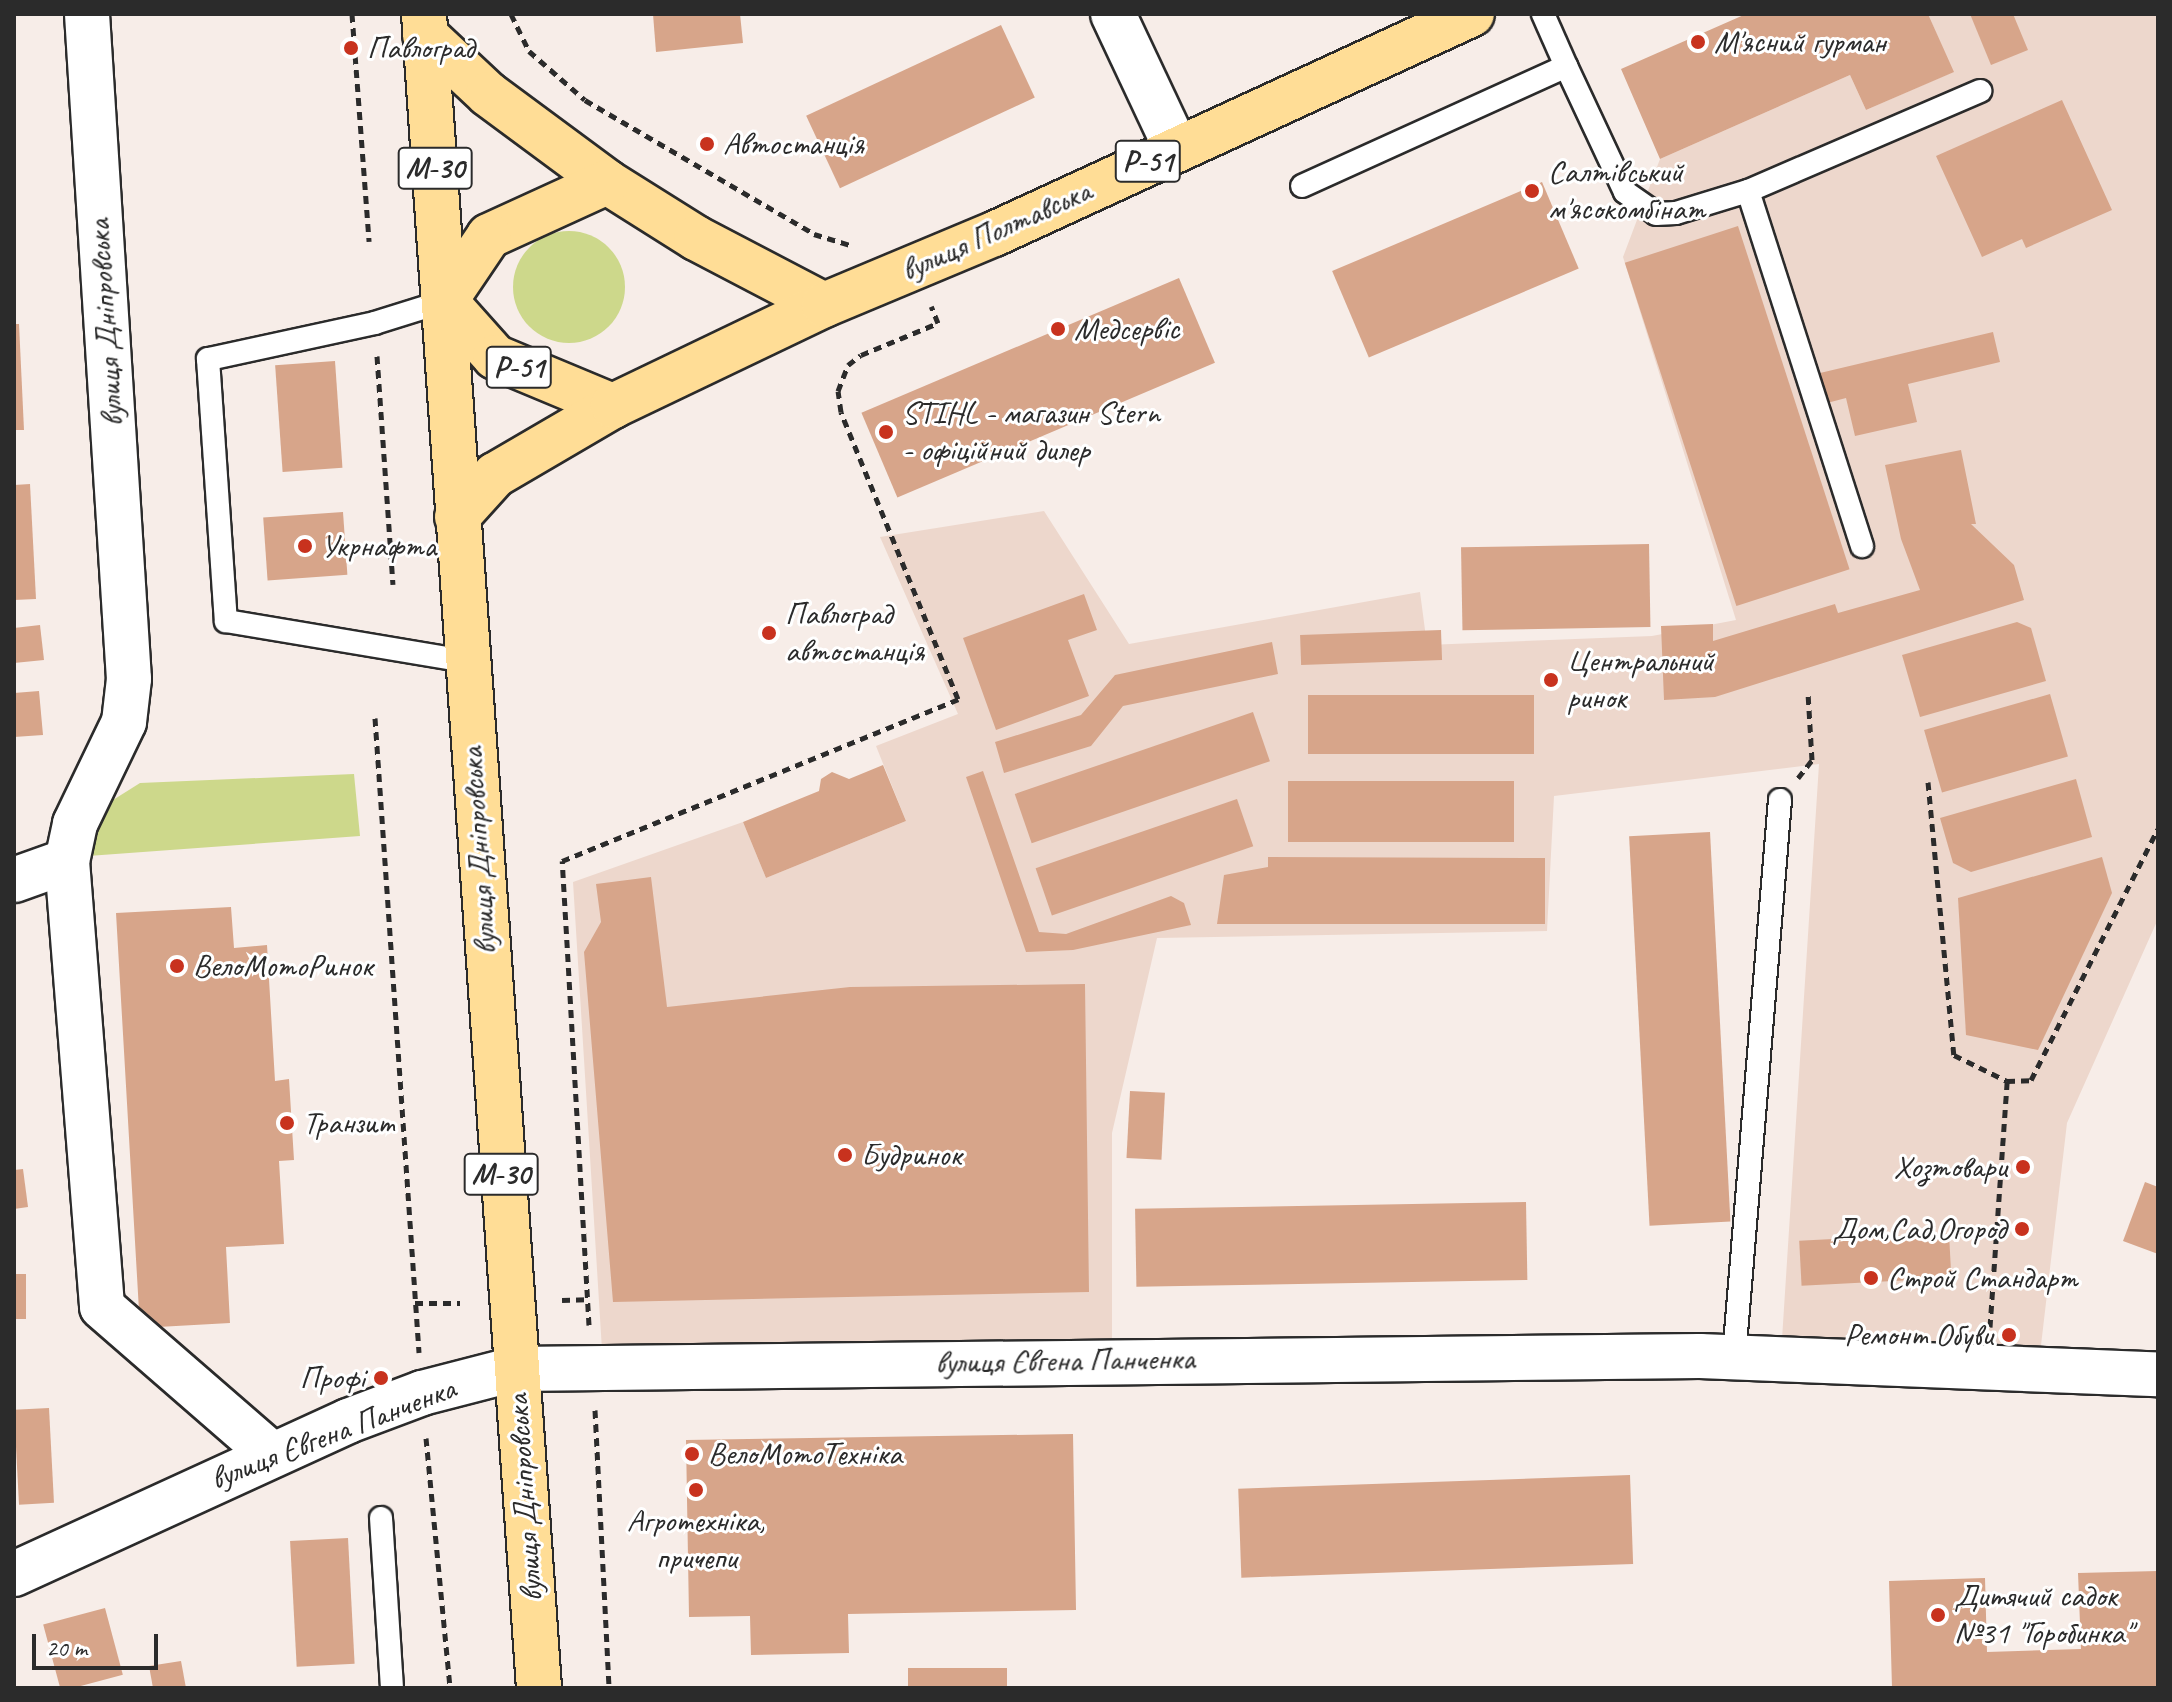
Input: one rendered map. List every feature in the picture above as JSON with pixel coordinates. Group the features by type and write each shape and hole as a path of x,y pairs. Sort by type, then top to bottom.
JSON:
{"main road":[{"name":"вулиця Полтавська","path":"613,406 824,305 994,234 1472,14"},
{"path":"424,25 488,94 607,182 696,238 824,305"},
{"name":"вулиця Дніпровська","path":"424,25 445,301 465,661 539,1688"},
{"path":"445,301 489,236 607,182"},
{"name":"Р-51","path":"445,301 495,357 613,406"},
{"name":"Р-51","path":"457,517 495,475 613,406"}],"street":[{"name":"вулиця Дніпровська","path":"87,14 129,679 124,722 75,824 67,861 102,1307 271,1454"},
{"path":"1113,14 1176,148"},
{"path":"14,880 67,861"},
{"name":"вулиця Євгена Панченка","path":"14,1574 271,1454 422,1393 515,1369 1734,1357 2158,1374"}],"lane":[{"path":"1543,14 1625,192 1639,206 1656,214 1676,213 1748,191 1980,91"},
{"path":"1302,186 1566,66"},
{"path":"1748,191 1862,546"},
{"path":"445,301 375,323 208,359 226,621 465,661"},
{"path":"1734,1357 1780,800"},
{"path":"381,1518 392,1688"}],"path":[{"path":"352,14 369,241"},
{"path":"511,14 529,51 585,100 814,234 856,246"},
{"path":"609,1688 562,861 958,699 841,412 838,391 848,365 861,355 938,323 928,301"},
{"path":"377,355 393,584"},
{"path":"1780,800 1812,760 1808,692"},
{"path":"375,718 415,1303 450,1688"},
{"path":"1928,782 1954,1055 2007,1081 2031,1080 2158,829"},
{"path":"1988,1367 2007,1081"},
{"path":"562,1300 587,1299"},
{"path":"415,1303 460,1303"}],"shaded area":[{"name":"Центральний ринок","path":"1928,14 2158,14 2158,919 2067,1123 2040,1354 1782,1339 1819,764 1554,796 1547,931 1157,938 1112,1133 1112,1350 602,1350 573,882 743,822 766,878 906,821 876,746 958,714 880,537 1044,511 1129,644 1420,592 1427,645 1652,636 1736,620 1623,257 1660,159 1850,75 1866,110 1953,72"}],"green space":[{"path":"569,231 590,235 609,247 621,266 625,287 621,308 609,327 590,339 569,343 548,339 529,327 517,308 513,287 517,266 529,247 548,235"},
{"path":"354,774 360,836 88,856 99,819 113,800 140,783"}],"building":[{"path":"653,14 740,14 743,43 656,52"},
{"path":"1746,14 1928,14 1954,72 1866,110 1850,75 1660,159 1621,69"},
{"path":"1970,14 2013,14 2028,50 1991,65"},
{"path":"1001,25 1035,98 840,188 806,116"},
{"path":"2062,100 2112,210 2026,248 2022,239 1982,257 1936,156"},
{"path":"1542,182 1579,269 1369,358 1332,271"},
{"path":"1738,226 1850,569 1736,606 1625,263"},
{"path":"1179,278 1215,363 897,497 861,413"},
{"path":"14,324 19,324 24,430 14,430"},
{"path":"1993,332 2000,362 1908,384 1917,422 1855,436 1846,398 1827,403 1820,373"},
{"path":"335,361 342,468 283,472 275,365"},
{"path":"1961,450 1976,524 1971,524 2014,565 2024,600 1715,697 1664,700 1661,626 1713,624 1713,641 1835,604 1838,613 1920,590 1901,539 1885,465"},
{"path":"30,484 36,599 14,600 14,485"},
{"name":"Укрнафта","path":"343,512 347,575 268,580 263,518"},
{"path":"1649,544 1650,627 1462,630 1461,547"},
{"path":"1084,594 1097,630 1068,640 1089,696 996,730 963,638"},
{"path":"2017,622 2031,628 2046,681 1920,717 1902,655"},
{"path":"40,625 44,660 14,663 14,628"},
{"path":"1441,630 1442,660 1301,665 1300,635"},
{"path":"1272,642 1278,674 1123,706 1091,746 1004,773 995,742 1081,715 1115,675"},
{"path":"39,691 43,735 14,737 14,693"},
{"path":"2050,694 2068,756 1942,793 1924,730"},
{"path":"1308,695 1534,695 1534,754 1308,754"},
{"path":"1253,712 1270,761 1032,843 1015,794"},
{"path":"883,765 906,821 766,878 743,822 819,791 821,779 832,772 849,779"},
{"path":"983,771 1039,932 1066,934 1171,896 1184,903 1191,925 1073,950 1026,952 966,777"},
{"path":"2076,779 2092,837 1971,872 1953,863 1940,818"},
{"path":"1288,781 1514,781 1514,842 1288,842"},
{"path":"1237,799 1253,846 1052,916 1036,868"},
{"path":"1710,832 1730,1221 1650,1226 1629,836"},
{"path":"1268,857 1545,858 1545,924 1217,924 1224,875 1268,867"},
{"path":"2102,857 2112,893 2038,1050 1966,1035 1958,898"},
{"name":"Будринок","path":"651,877 667,1007 850,987 1085,984 1089,1292 613,1302 584,952 601,922 596,884"},
{"path":"231,907 234,948 267,945 275,1081 289,1079 294,1160 279,1161 284,1244 226,1247 230,1323 140,1328 116,913"},
{"path":"1130,1091 1165,1093 1161,1160 1126,1158"},
{"path":"23,1169 28,1207 14,1209 14,1170"},
{"path":"2145,1182 2158,1187 2158,1254 2123,1241"},
{"path":"1526,1202 1527,1280 1136,1287 1135,1209"},
{"path":"1949,1233 1951,1278 1802,1286 1799,1241"},
{"path":"14,1274 26,1274 26,1319 14,1319"},
{"path":"49,1408 54,1503 19,1505 14,1410"},
{"path":"1073,1434 1076,1610 848,1614 849,1653 751,1655 750,1616 689,1617 686,1440"},
{"path":"1630,1475 1633,1564 1241,1578 1238,1489"},
{"path":"348,1538 355,1664 297,1667 290,1541"},
{"name":"Дитячий садок №31 \"Горобинка\"","path":"2158,1571 2158,1688 1892,1688 1889,1581 1985,1578 1987,1652 2081,1649 2078,1573"},
{"path":"105,1608 123,1675 73,1688 60,1688 43,1625"},
{"path":"181,1661 186,1688 153,1688 149,1666"},
{"path":"908,1668 1007,1668 1007,1688 908,1688"}],"place":[{"name":"М'ясний гурман","path":"1698,42"},
{"name":"Павлоград","path":"351,48"},
{"name":"Автостанція","path":"707,144"},
{"name":"Салтівський м'ясокомбінат","path":"1532,191"},
{"name":"Медсервіс","path":"1058,329"},
{"name":"STIHL - магазин Stern - офіційний дилер","path":"886,432"},
{"name":"Укрнафта","path":"305,546"},
{"name":"Павлоград автостанція","path":"769,633"},
{"name":"Центральний ринок","path":"1551,680"},
{"name":"ВелоМотоРинок","path":"177,966"},
{"name":"Транзит","path":"287,1123"},
{"name":"Будринок","path":"845,1155"},
{"name":"Хозтовари","path":"2023,1167"},
{"name":"Дом,Сад,Огород","path":"2022,1229"},
{"name":"Строй Стандарт","path":"1871,1278"},
{"name":"Ремонт Обуви","path":"2009,1335"},
{"name":"Профі","path":"381,1378"},
{"name":"ВелоМотоТехніка","path":"692,1454"},
{"name":"Агротехніка, причепи","path":"696,1490"},
{"name":"Дитячий садок №31 \"Горобинка\"","path":"1938,1615"}]}
